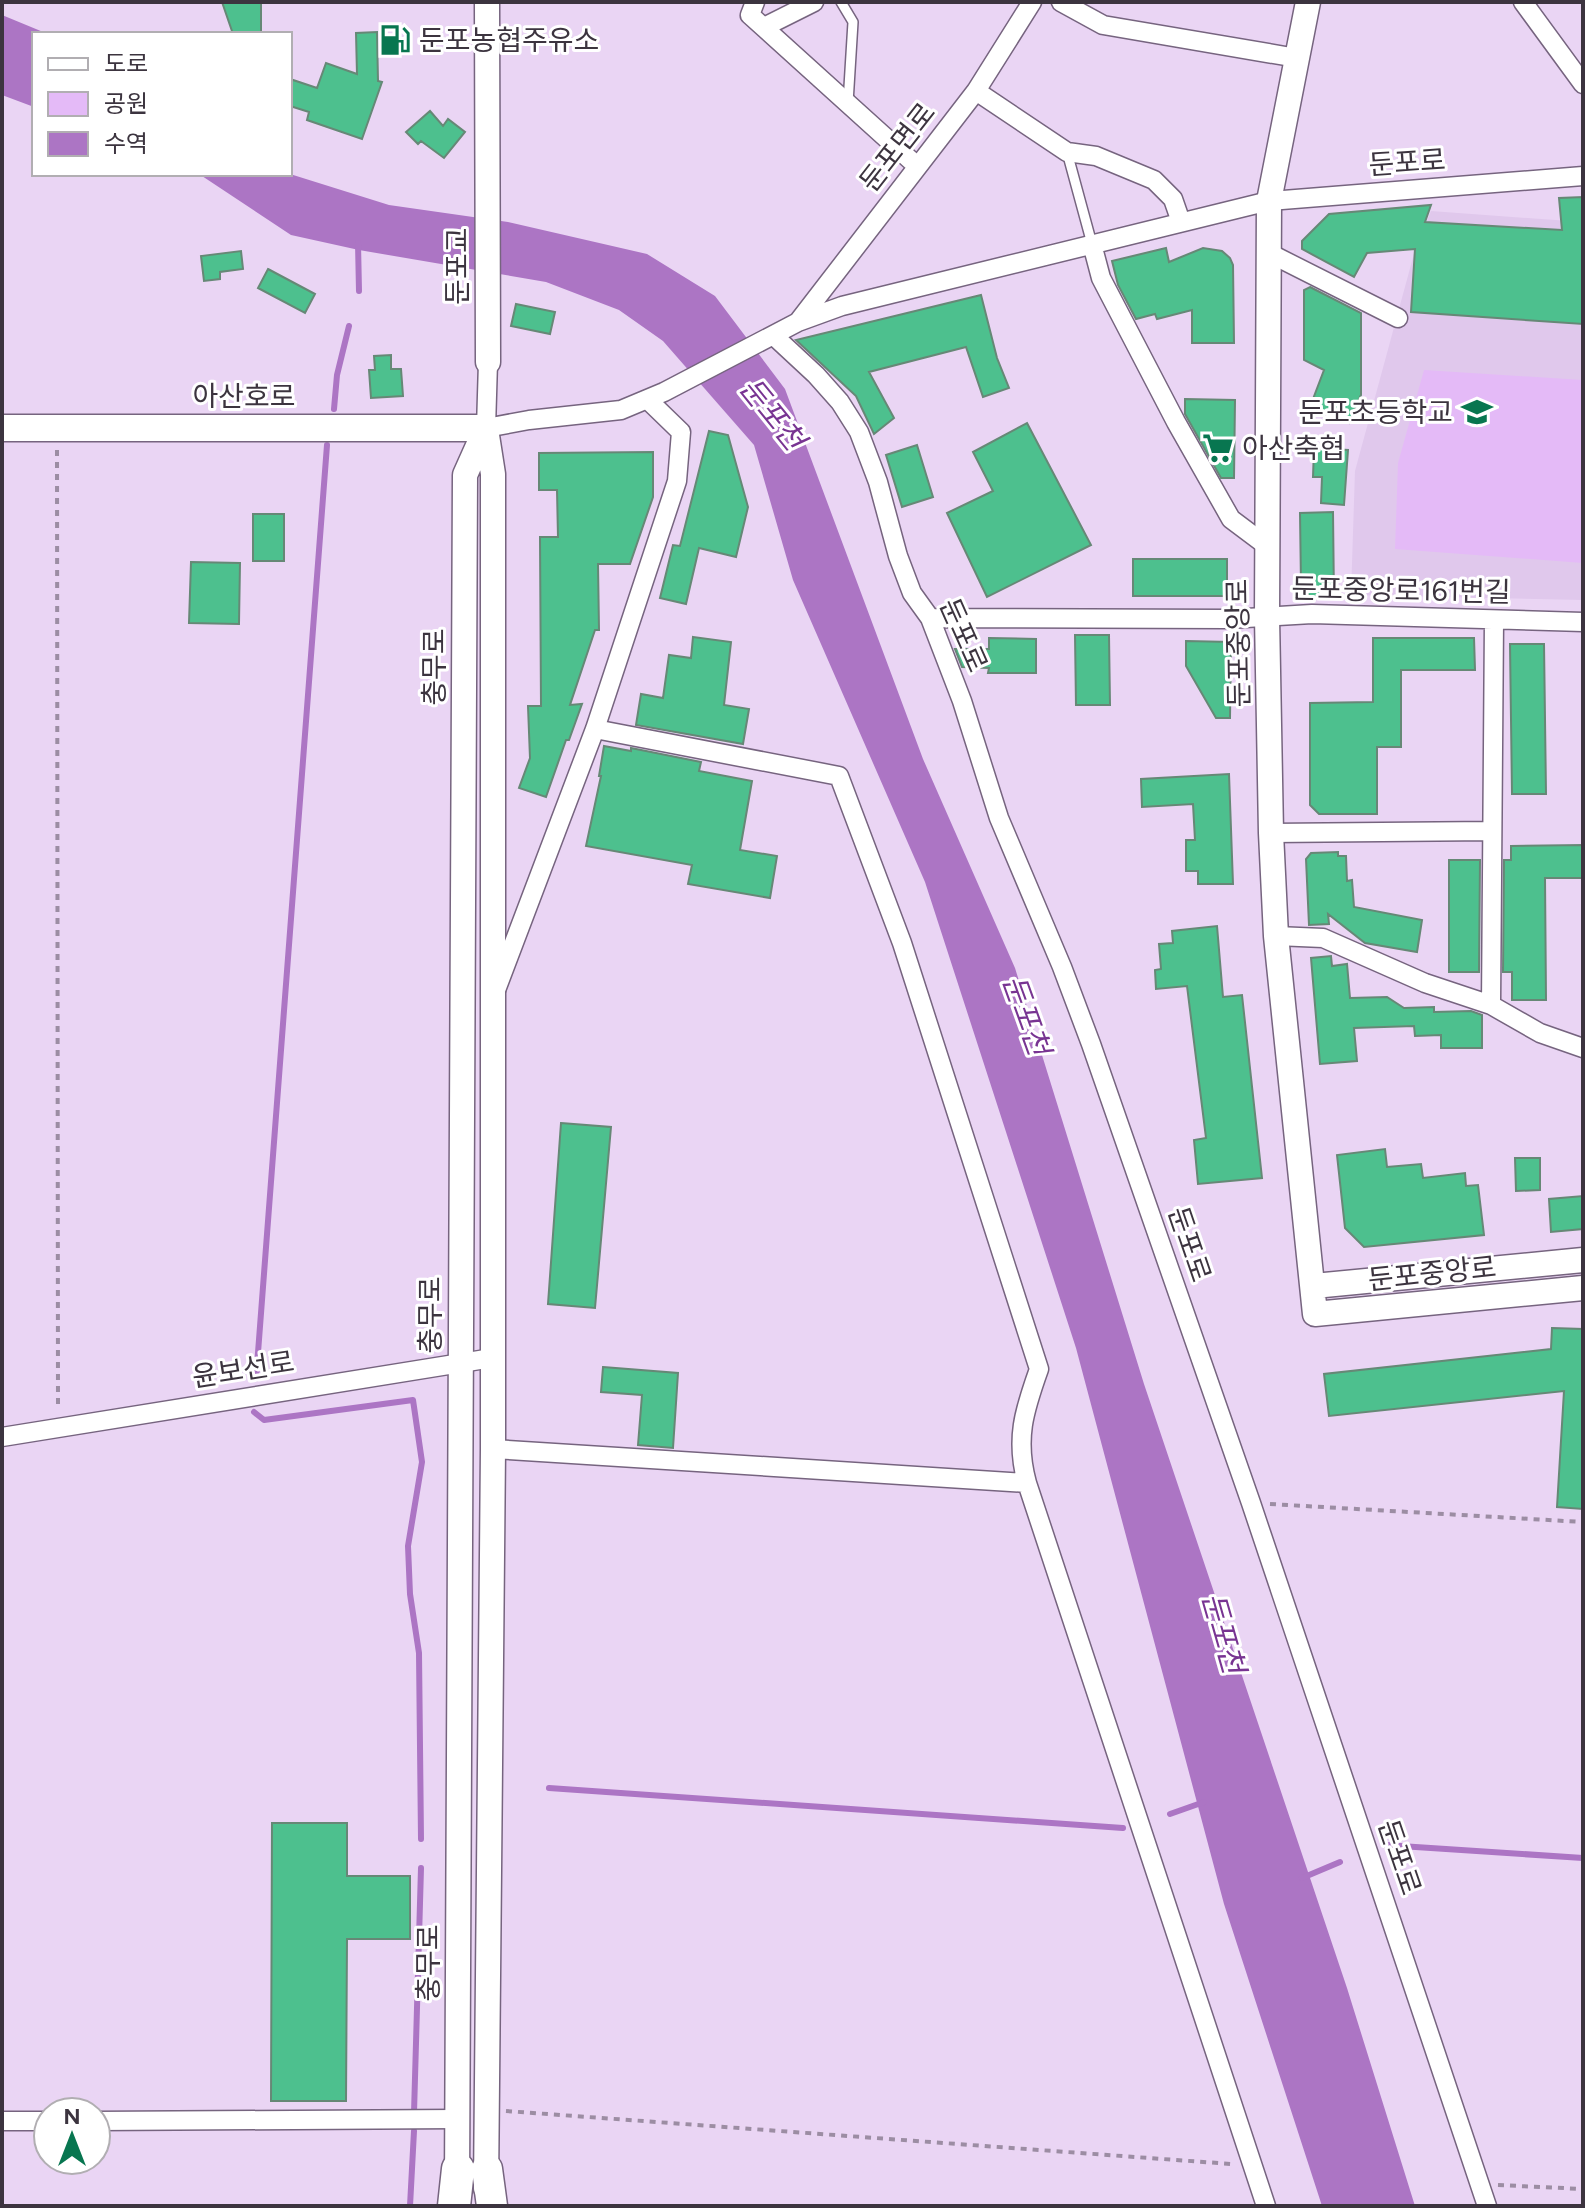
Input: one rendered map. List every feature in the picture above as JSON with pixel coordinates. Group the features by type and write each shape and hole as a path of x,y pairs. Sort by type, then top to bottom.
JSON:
{"highway":[{"path":"455,2206 472,2169"}],"main road":[{"name":"아산호로","path":"2,428 486,428"},
{"path":"472,2169 492,2206"}],"street":[{"name":"둔포교","path":"487,2 488,362"},
{"path":"755,2 750,15 917,166"},
{"path":"764,27 814,2"},
{"name":"둔포면로","path":"798,322 976,91 1032,2"},
{"path":"1061,2 1103,25 1297,58"},
{"name":"둔포중앙로","path":"1308,2 1269,201 1267,617 1276,936 1315,1314 1583,1288"},
{"path":"1523,2 1583,84"},
{"path":"976,91 1067,152 1096,156 1154,180 1173,199 1181,222"},
{"name":"둔포로","path":"1487,2206 1251,1503 1086,1031 999,818 962,701 930,618 912,593 898,556 878,482 859,432 840,402 771,338 798,322 842,306 1269,201 1583,176"},
{"path":"1092,244 1101,278 1231,519 1267,546"},
{"path":"1269,253 1398,318"},
{"path":"486,428 621,410 656,396 771,338"},
{"name":"충무로","path":"472,2169 488,2109 493,1449 493,474 486,428 488,362"},
{"path":"493,1000 595,729 677,481 681,432 656,396"},
{"name":"충무로","path":"485,2206 458,2119 465,475 486,428"},
{"name":"둔포중앙로161번길","path":"930,618 1229,619 1312,614 1583,622"},
{"path":"1491,1005 1494,620"},
{"path":"595,729 839,776 902,943 1039,1369 1020,1438 1020,1458 1027,1483 1266,2206"},
{"path":"1271,833 1492,831"},
{"path":"1276,936 1323,938 1425,983 1491,1005 1540,1033 1583,1048"},
{"name":"둔포중앙로","path":"1314,1286 1583,1260"},
{"name":"윤보선로","path":"2,1437 492,1358"},
{"path":"493,1449 1027,1483"},
{"path":"112,2121 458,2119"},
{"path":"2,2121 32,2121"}],"lane":[{"path":"841,2 853,22 848,104"},
{"path":"1067,152 1092,244"}],"path":[{"path":"57,428 58,1428"},
{"path":"1251,1503 1583,1522"},
{"path":"488,2109 1254,2165"},
{"path":"1479,2184 1583,2189"}],"shaded area":[{"name":"둔포초등학교","path":"1431,211 1583,222 1583,600 1351,595 1355,471 1415,250"}],"green space":[{"path":"1424,370 1583,380 1583,563 1395,549 1398,463"}],"water":[{"path":"2,15 43,32 32,32 32,106 2,95"},
{"name":"둔포천","path":"292,175 389,205 508,222 647,254 715,296 785,389 923,759 1015,968 1144,1384 1347,1988 1415,2206 1322,2206 1224,1904 1076,1348 925,882 793,580 754,445 663,341 619,310 546,282 359,250 291,235 202,176"}],"building":[{"path":"222,2 261,2 261,32 232,32"},
{"path":"377,32 378,81 382,82 362,139 307,120 309,112 292,107 292,80 317,88 326,63 357,74 356,33"},
{"path":"430,111 443,126 448,119 465,132 444,158 421,141 418,144 406,132"},
{"path":"1583,197 1583,324 1411,312 1415,249 1367,253 1354,277 1302,249 1302,241 1329,214 1431,205 1425,222 1562,230 1559,198"},
{"path":"1166,248 1169,262 1203,248 1222,251 1230,258 1233,265 1234,343 1192,343 1192,310 1157,319 1155,314 1136,319 1118,285 1112,261"},
{"path":"241,251 243,269 220,272 220,279 204,281 201,256"},
{"path":"268,269 315,294 305,313 258,288"},
{"path":"1310,287 1361,313 1361,395 1349,423 1310,407 1324,370 1304,360 1304,290"},
{"path":"981,295 997,358 1009,388 983,397 966,347 869,372 894,418 874,434 856,396 796,340"},
{"path":"516,304 555,312 550,334 511,326"},
{"path":"391,355 391,369 401,369 403,396 371,398 369,370 375,370 374,356"},
{"name":"아산축협","path":"1185,399 1235,400 1234,478 1221,478 1185,414"},
{"path":"1027,423 1091,545 987,597 947,513 993,491 973,452"},
{"path":"709,431 728,435 748,507 736,557 699,548 686,604 660,598 673,545 680,546"},
{"path":"917,445 933,497 902,507 886,455"},
{"path":"1314,448 1348,450 1344,505 1321,503 1322,477 1313,477"},
{"path":"653,452 653,497 630,564 598,564 599,630 595,630 570,705 582,704 569,740 566,740 546,797 519,788 530,758 528,706 541,706 540,537 558,537 557,490 539,490 539,453"},
{"path":"1333,512 1334,599 1312,599 1301,585 1300,513"},
{"path":"253,514 284,514 284,561 253,561"},
{"path":"1133,559 1227,559 1227,596 1133,596"},
{"path":"191,562 240,563 239,624 189,623"},
{"path":"1075,635 1109,635 1110,705 1076,705"},
{"path":"693,637 731,642 724,705 749,709 743,744 636,725 641,694 663,698 669,655 691,658"},
{"path":"989,638 1036,639 1036,673 988,673 989,668 962,667 955,649 989,649"},
{"path":"1373,638 1474,638 1475,670 1401,670 1401,747 1377,747 1377,814 1319,814 1310,805 1310,703 1373,702"},
{"path":"1186,641 1231,642 1230,718 1216,718 1186,666"},
{"path":"1510,644 1544,644 1546,794 1512,794"},
{"path":"604,746 631,751 631,748 701,762 699,771 752,781 740,850 777,856 770,898 688,884 692,865 586,846"},
{"path":"1229,774 1233,884 1198,884 1198,871 1186,871 1186,840 1195,840 1193,804 1142,807 1141,779"},
{"path":"1583,845 1583,878 1545,878 1546,1000 1512,1000 1512,972 1503,972 1504,860 1511,860 1511,846"},
{"path":"1338,852 1338,856 1346,856 1347,881 1352,880 1354,907 1422,920 1417,952 1365,943 1328,914 1329,924 1309,925 1306,859 1311,853"},
{"path":"1449,860 1480,860 1479,972 1449,972"},
{"path":"1217,926 1223,997 1242,995 1262,1178 1198,1184 1194,1140 1206,1138 1187,986 1156,989 1155,970 1161,969 1159,944 1173,943 1172,931"},
{"path":"1331,956 1332,966 1347,964 1350,998 1387,997 1404,1008 1434,1007 1434,1012 1471,1011 1482,1015 1482,1048 1441,1048 1441,1035 1415,1036 1414,1026 1354,1028 1357,1061 1320,1064 1311,958"},
{"path":"561,1123 611,1127 595,1308 548,1304"},
{"path":"1385,1149 1387,1167 1421,1164 1423,1178 1465,1173 1466,1186 1478,1185 1484,1235 1364,1247 1345,1228 1337,1155"},
{"path":"1515,1158 1540,1158 1540,1190 1516,1191"},
{"path":"1583,1196 1583,1229 1551,1232 1549,1199"},
{"path":"1552,1328 1583,1329 1583,1509 1557,1507 1564,1391 1329,1416 1324,1374 1551,1349"},
{"path":"603,1367 678,1373 673,1448 638,1445 642,1395 601,1392"},
{"path":"272,1823 347,1823 347,1876 410,1876 410,1939 347,1939 346,2101 271,2101"}],"waterway":[{"path":"358,243 359,291"},
{"path":"334,409 337,375 349,326"},
{"path":"256,1379 327,445"},
{"path":"254,1412 264,1420 413,1400 422,1462 408,1546 410,1594 419,1653 421,1839"},
{"path":"549,1788 1123,1828"},
{"path":"1170,1814 1204,1802"},
{"path":"1385,1845 1583,1858"},
{"path":"1302,1878 1340,1862"},
{"path":"414,2113 421,1868"},
{"path":"410,2206 414,2131"}],"place":[{"name":"둔포농협주유소","path":"395,40"},
{"name":"둔포초등학교","path":"1477,412"},
{"name":"아산축협","path":"1218,448"}]}
